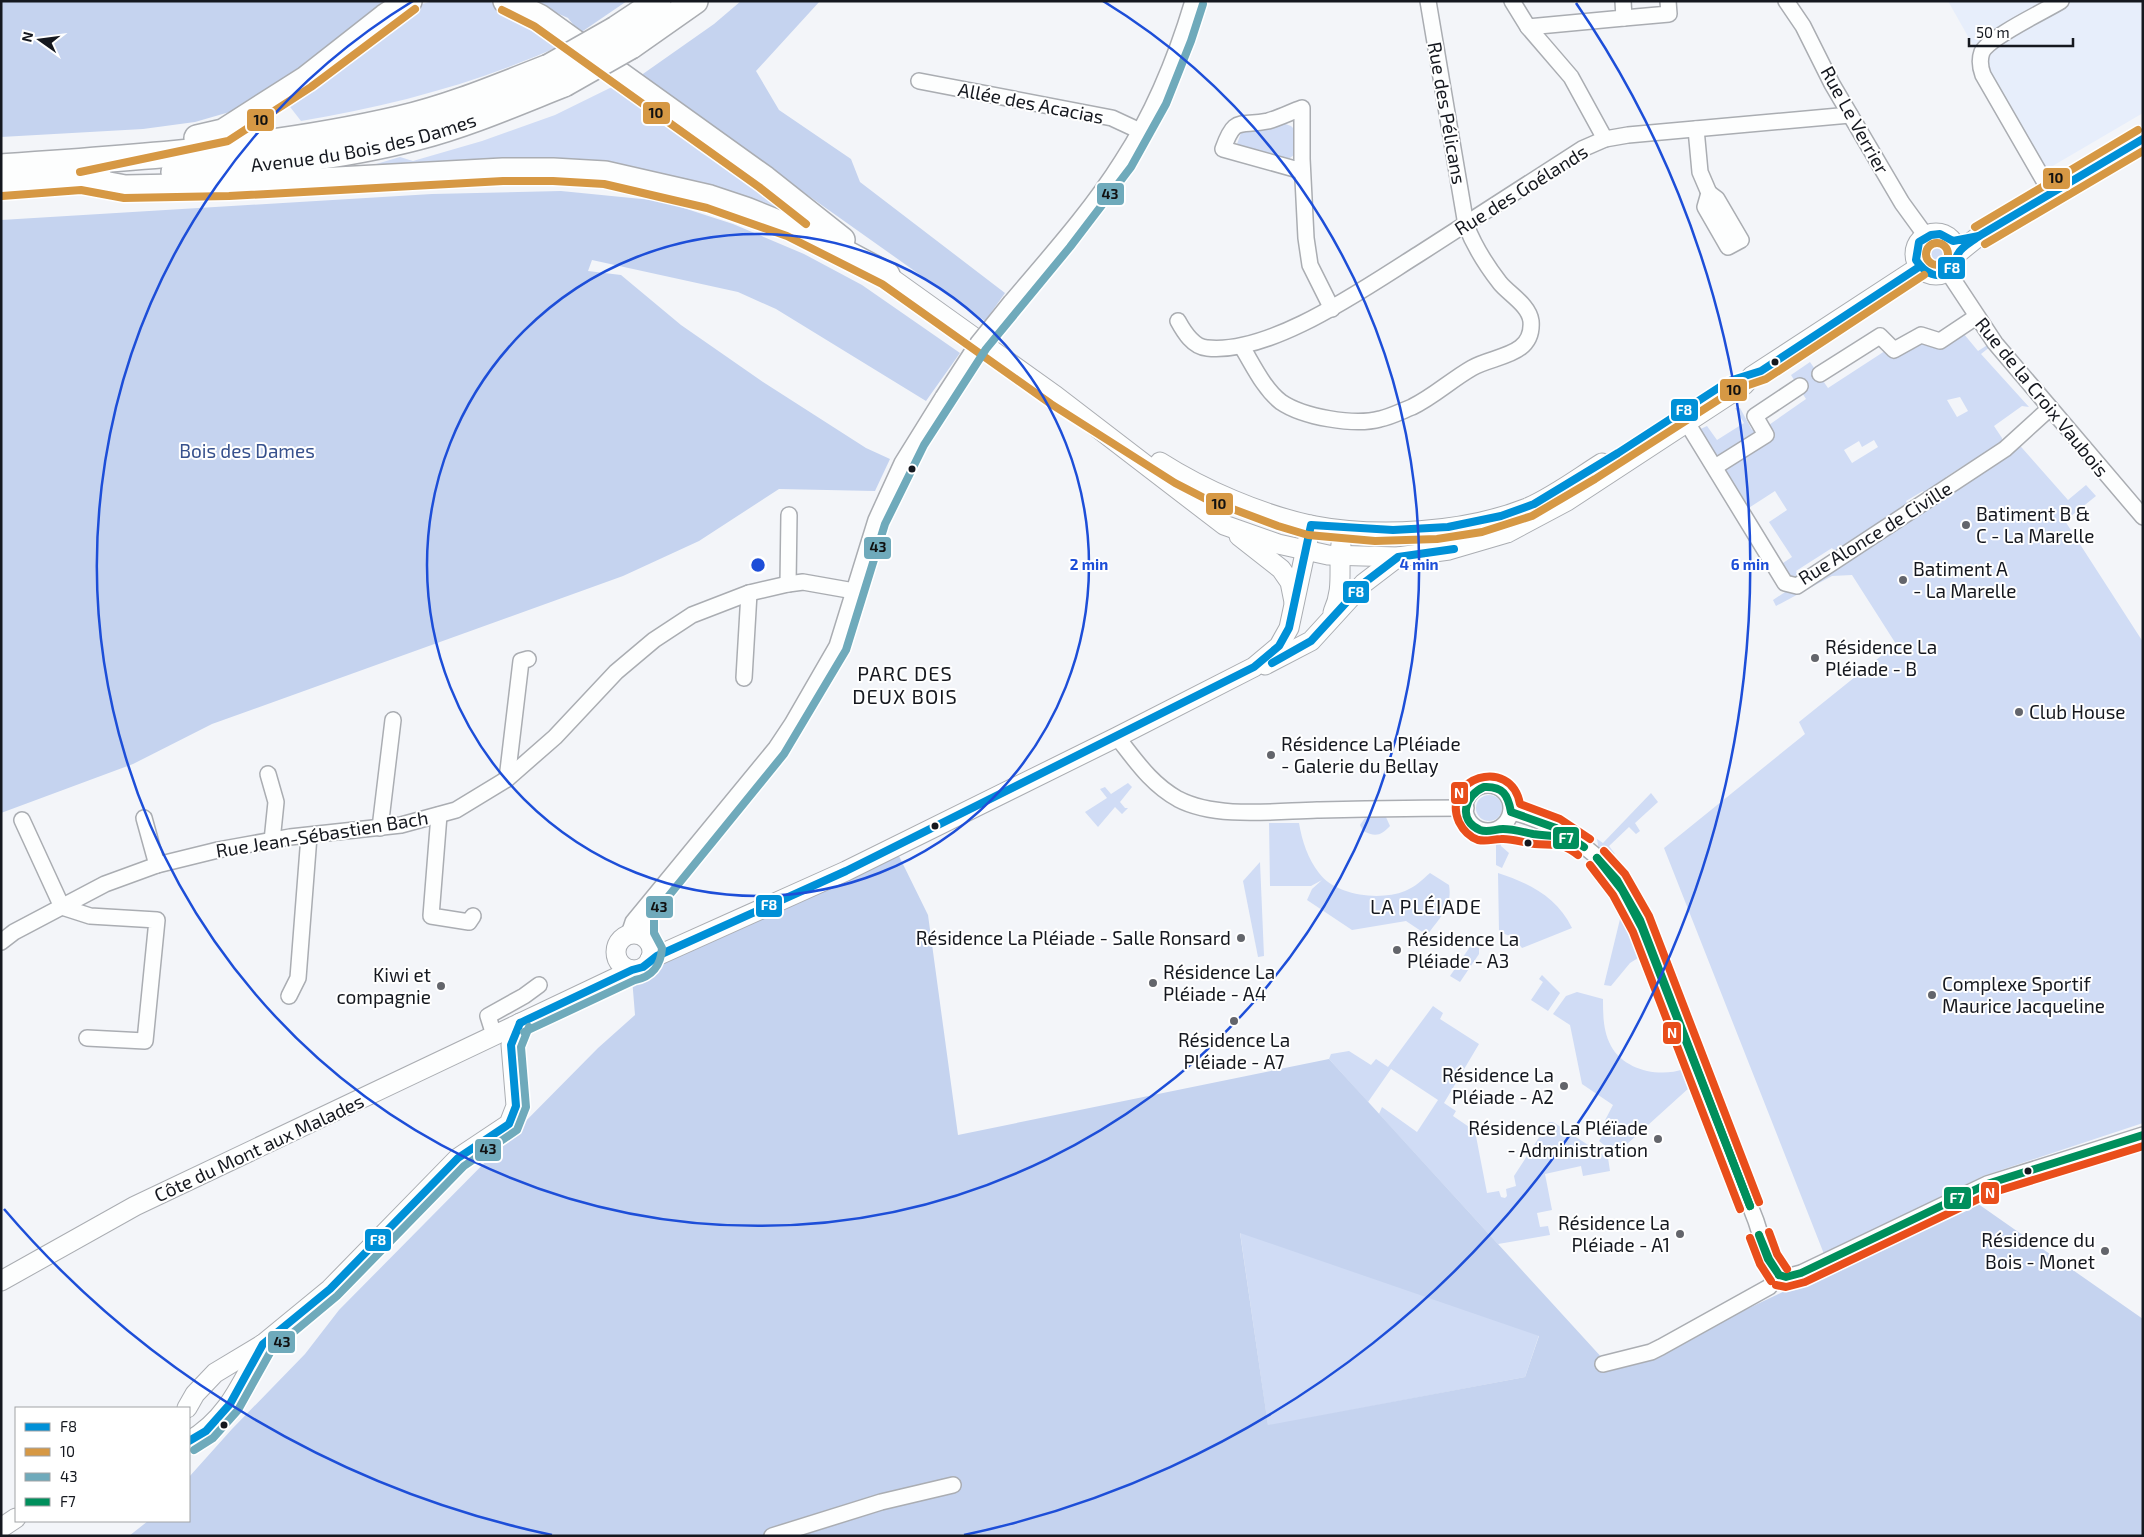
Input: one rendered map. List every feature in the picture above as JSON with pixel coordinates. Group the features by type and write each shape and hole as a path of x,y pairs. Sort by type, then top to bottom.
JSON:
{"highway":[{"path":"86,170 223,132 306,79 385,17 409,1"},
{"path":"506,1 539,17 765,179 887,275"},
{"name":"Avenue du Bois des Dames","path":"624,37 658,1"},
{"name":"Avenue du Bois des Dames","path":"1,186 86,170 298,139 400,118 556,75 624,37 695,1"},
{"name":"Avenue du Bois des Dames","path":"1,167 86,170"},
{"path":"86,170 126,188 229,186 511,171 605,174 710,198 746,210 825,242 887,275"}],"street":[{"path":"573,997 632,970 643,967 644,910 770,755 792,724 837,646 876,520 915,440 978,343 1106,185 1140,131 1168,73 1193,1"},
{"name":"Rue des Pélicans","path":"1242,347 1266,386 1282,402 1306,413 1339,420 1380,420 1413,406 1473,367 1517,352 1529,336 1531,319 1524,308 1498,281 1472,240 1466,225 1428,1"},
{"path":"1512,1 1528,27 1572,77 1606,139"},
{"path":"1623,1 1624,18"},
{"path":"1528,27 1669,14 1668,1"},
{"name":"Rue Le Verrier","path":"1786,1 1803,26 1850,115 1902,203 1926,236"},
{"path":"2051,193 1983,75 1980,64 1983,50 1994,40 2061,1"},
{"name":"Allée des Acacias","path":"919,81 1112,118 1140,131"},
{"path":"1302,170 1223,149 1229,132 1239,123 1268,121 1302,108 1302,170 1306,238 1310,265 1332,309"},
{"name":"Rue des Goélands","path":"1178,321 1186,336 1205,348 1242,347 1332,309 1582,149 1606,139 1628,135 1850,115"},
{"path":"1696,129 1700,172 1709,193"},
{"path":"1955,247 1979,236 2143,139"},
{"path":"1936,233 1943,234 1955,247 1956,262 1948,272 1935,276 1928,274 1919,267 1916,260 1916,248 1926,236 1936,233"},
{"path":"1224,524 1278,544 1306,551 1340,556 1398,557 1449,550 1477,544 1507,533 1543,515 1686,421 1729,381 1742,376 1752,376 1919,267"},
{"name":"Rue de la Croix Vaubois","path":"1948,272 1995,343 2143,517"},
{"path":"887,275 1056,396 1180,475 1210,490 1282,517 1311,525 1376,531 1435,529 1479,522 1528,507 1686,421"},
{"path":"1820,374 1880,336 1894,350 1921,335 1940,341 1976,317"},
{"path":"1715,467 1766,435 1754,416 1800,386"},
{"path":"1056,396 1114,443 1224,524 1281,570 1290,582 1295,607"},
{"name":"Rue Alonce de Civille","path":"1686,421 1785,583 1797,586 2005,449 2050,408"},
{"path":"788,584 789,515"},
{"path":"573,997 608,967 616,955 618,942 678,946 846,871 1254,667 1279,646 1284,638 1295,607 1311,525"},
{"path":"1331,620 1341,588 1340,556 1344,528"},
{"path":"1254,667 1271,663 1315,638 1364,583 1398,557"},
{"name":"Rue Jean-Sébastien Bach","path":"1,942 14,932 105,884 156,865 218,850 309,836 401,825 456,810 507,779 555,737 616,672 654,640 692,615 749,593 788,584 803,582 854,591"},
{"path":"744,678 749,593"},
{"path":"507,779 521,661 528,659"},
{"path":"380,828 393,720"},
{"path":"1117,737 1152,781 1179,799 1215,811 1466,808"},
{"path":"268,774 276,802 272,842"},
{"path":"1483,786 1491,786 1504,792 1508,798 1511,812 1499,829 1486,831 1474,826 1466,814 1466,808 1471,794 1483,786"},
{"path":"1511,812 1542,820 1558,829 1584,848 1618,882 1642,928 1756,1221 1769,1262 1779,1275 1786,1276 1800,1273 1986,1184 2143,1135"},
{"path":"439,815 431,916 469,922 473,916"},
{"path":"144,818 156,865"},
{"path":"22,820 62,906 90,916 157,920 145,1040 87,1038"},
{"path":"290,996 298,978 309,836"},
{"path":"616,955 623,966 632,970"},
{"path":"494,1035 488,1016 524,996 539,985"},
{"name":"Côte du Mont aux Malades","path":"1,1281 135,1206 238,1159 573,997"},
{"path":"188,1407 195,1394 220,1369 263,1344 330,1289 458,1158 509,1124 516,1106 511,1045 520,1023"},
{"path":"1603,1364 1651,1352 1661,1347 1768,1287 1779,1275"},
{"path":"190,1440 206,1431 217,1420 243,1384 263,1344"},
{"path":"220,1369 243,1384"},
{"path":"772,1536 881,1502 952,1485"},
{"path":"1,1528 15,1519"}],"shaded area":[{"path":"433,1 491,2 520,15 566,43 502,70 436,91 369,108 301,121 287,103 404,14 422,4"},
{"path":"1948,1 2143,1 2143,113 2044,171"},
{"path":"616,85 820,234 707,192 366,167 400,157 413,161 482,141 555,115"},
{"path":"1283,123 1291,126 1296,131 1294,155 1287,160 1240,148 1237,144 1242,130"},
{"path":"1937,245 1945,250 1946,254 1941,262 1937,263 1929,258 1928,254 1933,246"},
{"path":"1959,328 1978,351 1989,344 1991,346 1981,354 2029,407 2022,406 1994,426 2002,438 2002,446 1974,465 1971,461 1946,477 1949,481 1926,496 1923,491 1906,501 1909,506 1835,552 1832,548 1796,571 1799,575 1793,578 1789,577 1780,565 1792,557 1769,522 1787,510 1775,491 1744,511 1694,432 1707,426 1717,440 1744,423 1735,408 1740,408 1752,430 1766,427 1806,399 1791,375 1810,362 1828,388 1888,349 1894,350","holes":["1960,397 1968,411 1957,417 1947,400","1874,440 1878,447 1852,463 1844,450 1859,441 1862,447"]},
{"name":"Complexe Sportif Maurice Jacqueline","path":"2015,440 2068,500 2086,485 2096,496 2065,521 2143,642 2143,1123 1983,1176 1824,1254 1664,848 1805,734 1799,722 1896,644 1852,575 1832,576 1776,606 1773,600"},
{"path":"1128,783 1132,787 1120,802 1125,808 1128,808 1122,814 1115,807 1098,827 1085,812 1107,798 1100,789 1105,787 1111,794"},
{"path":"1651,793 1658,802 1635,823 1640,831 1636,834 1629,827 1609,846 1615,854 1609,856 1599,851 1597,839 1603,843"},
{"path":"1489,795 1498,799 1502,808 1498,817 1489,821 1480,817 1476,808 1480,799"},
{"path":"1367,815 1385,815 1390,826 1384,832 1378,834 1363,831 1360,825"},
{"path":"1269,823 1299,823 1304,843 1312,862 1319,873 1336,887 1359,894 1383,896 1405,891 1430,873 1449,885 1450,893 1447,906 1427,935 1406,921 1352,930 1307,900 1312,889 1322,880 1311,886 1270,886"},
{"path":"1499,836 1501,846 1509,853 1502,868 1496,865 1496,837"},
{"path":"1260,862 1264,956 1258,957 1243,881"},
{"path":"1498,873 1521,881 1541,893 1566,917 1572,928 1522,948 1513,937 1499,932"},
{"path":"1629,911 1646,953 1630,963 1611,986 1604,985 1621,915"},
{"path":"1476,938 1479,940 1479,954 1460,982 1450,976"},
{"path":"1542,975 1560,993 1548,1011 1531,1000 1543,982 1539,979"},
{"path":"1577,992 1603,999 1606,1035 1611,1046 1624,1061 1643,1070 1653,1072 1664,1073 1684,1069 1690,1087 1616,1154 1599,1141 1606,1130 1602,1126 1613,1105 1582,1084 1570,1025 1553,1014 1566,996"},
{"path":"1433,1006 1443,1013 1440,1019 1479,1044 1444,1103 1456,1111 1453,1116 1475,1131 1487,1193 1499,1191 1501,1197 1505,1198 1507,1196 1506,1189 1516,1186 1514,1176 1549,1122 1553,1122 1608,1158 1610,1171 1583,1176 1581,1166 1545,1174 1552,1210 1537,1213 1540,1227 1548,1226 1550,1235 1498,1244 1379,1114 1382,1107 1417,1132 1438,1100 1391,1069 1368,1102 1329,1059 1331,1054 1349,1051 1371,1065 1376,1059 1388,1067"},
{"path":"1240,1232 1539,1335 1525,1377 1268,1426"}],"green space":[{"path":"1,1 388,1 271,92 233,111 195,122 143,129 1,137"},
{"path":"530,1 627,1 580,33 568,18"},
{"path":"741,1 820,1 756,71 779,110 851,159 860,182 1005,293 985,321 640,76 714,24"},
{"name":"Bois des Dames","path":"561,191 662,201 733,224 804,254 862,285 960,353 926,401 776,309 738,292 592,260 588,271 621,275 681,325 763,382 866,448 890,459 875,491 779,489 699,541 623,576 212,724 133,764 1,813 1,220 432,194"},
{"path":"899,856 928,915 958,1135 1329,1059 1604,1360 1690,1336 1974,1201 2143,1319 2143,1536 129,1536 147,1522 190,1522 190,1476 232,1429 305,1354 339,1310 598,1048 635,1015 632,978","holes":["1240,1233 1539,1336 1525,1377 1268,1425"]}],"transit line":[{"name":"43","path":"524,1032 646,976 658,965 662,948 654,933 654,914 784,754 846,650 885,524 924,445 986,349 1070,247 1131,167 1166,104 1191,41 1203,4"},
{"name":"10","path":"80,172 228,141 311,87 415,9"},
{"name":"10","path":"502,10 534,26 759,187 806,224"},
{"name":"10","path":"1975,227 2138,130"},
{"name":"F8","path":"1979,236 2143,139"},
{"name":"10","path":"1985,244 2143,151"},
{"name":"10","path":"2,196 81,190 124,198 229,196 503,181 553,181 604,184 707,208 787,236 882,284 1051,404 1175,483 1206,499 1308,535 1375,541 1437,539 1482,532 1532,516 1595,479 1734,390 1766,379 1924,275"},
{"name":"F8","path":"1940,234 1953,241 1979,236 1960,251 1952,268 1942,275 1937,275 1927,272 1916,260 1919,242 1931,235 1940,234"},
{"name":"10","path":"1937,243 1947,250 1948,254 1941,264 1937,265 1927,258 1926,254 1933,244 1937,243"},
{"name":"F8","path":"520,1023 632,970 643,967 657,956 846,871 1254,667 1279,646 1289,628 1311,525 1393,530 1448,527 1501,516 1534,504 1618,453 1729,381 1761,371 1919,267"},
{"name":"F8","path":"1272,663 1311,641 1364,583 1398,557 1454,549"},
{"name":"N","path":"1578,855 1558,845 1535,844 1509,839 1484,841 1475,839 1467,833 1459,822 1456,807 1459,794 1468,784 1479,778 1492,777 1504,780 1514,789 1520,804 1560,819 1590,839"},
{"name":"F7","path":"1484,787 1496,788 1504,793 1511,812 1556,828 1584,847 1571,840 1559,837 1507,829 1486,831 1473,826 1468,820 1466,808 1472,796 1484,787"},
{"name":"N","path":"1604,851 1625,874 1649,916 1759,1202"},
{"name":"F7","path":"1597,858 1617,880 1640,920 1750,1206"},
{"name":"F7","path":"1597,858 1622,890 1642,928 1750,1206"},
{"name":"N","path":"1590,865 1613,895 1633,932 1740,1209"},
{"name":"F8","path":"190,1440 206,1431 230,1404 263,1344 330,1289 458,1158 509,1124 516,1106 511,1045 520,1023"},
{"name":"43","path":"194,1450 213,1438 238,1410 271,1351 337,1296 464,1166 517,1130 526,1107 521,1047 529,1027"},
{"name":"F7","path":"1779,1275 1786,1277 1801,1273 1987,1184 2143,1135"},
{"name":"N","path":"1776,1285 1786,1287 1805,1282 1991,1193 2143,1146"},
{"name":"N","path":"1769,1232 1777,1254 1787,1269"},
{"name":"F7","path":"1759,1235 1769,1259 1779,1275 1768,1259 1759,1235"},
{"name":"N","path":"1750,1238 1760,1264 1771,1281"}],"place":[{"name":"Batiment B & C - La Marelle","path":"1966,525"},
{"name":"Batiment A - La Marelle","path":"1903,580"},
{"name":"Résidence La Pléiade - B","path":"1815,658"},
{"name":"Club House","path":"2019,712"},
{"name":"Résidence La Pléiade - Galerie du Bellay","path":"1271,755"},
{"name":"Résidence La Pléiade - Salle Ronsard","path":"1241,938"},
{"name":"Résidence La Pléiade - A3","path":"1397,950"},
{"name":"Résidence La Pléiade - A4","path":"1153,983"},
{"name":"Kiwi et compagnie","path":"441,986"},
{"name":"Complexe Sportif Maurice Jacqueline","path":"1932,995"},
{"name":"Résidence La Pléiade - A7","path":"1234,1021"},
{"name":"Résidence La Pléiade - A2","path":"1564,1086"},
{"name":"Résidence La Pléïade - Administration","path":"1658,1139"},
{"name":"Résidence La Pléiade - A1","path":"1680,1234"},
{"name":"Résidence du Bois - Monet","path":"2105,1251"}],"district":[{"name":"PARC DES DEUX BOIS","path":"905,686"},
{"name":"LA PLÉIADE","path":"1426,907"}]}
